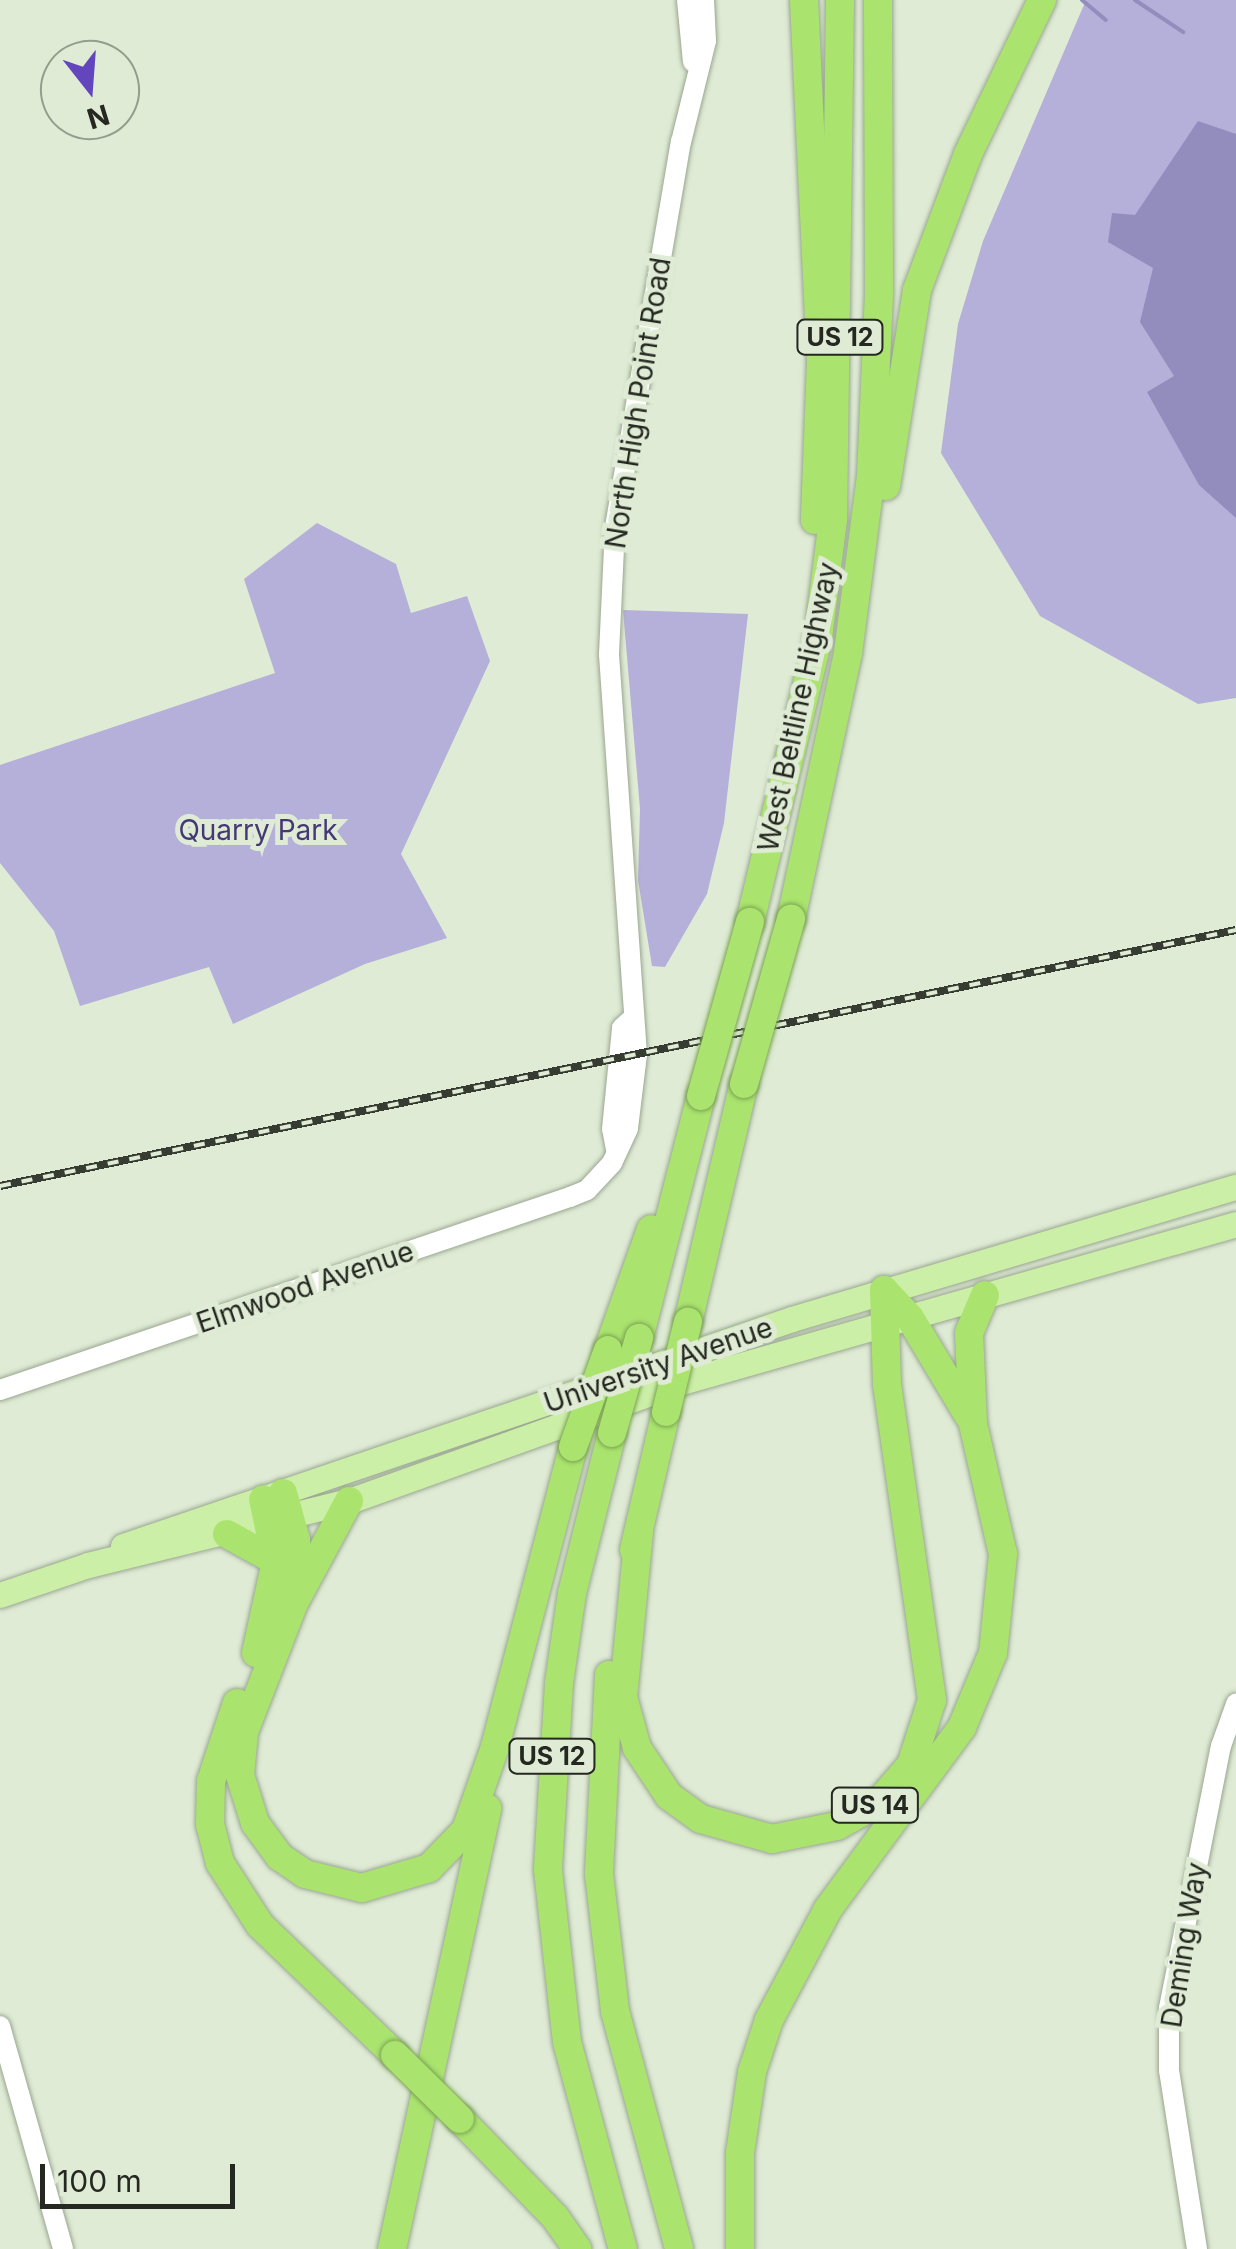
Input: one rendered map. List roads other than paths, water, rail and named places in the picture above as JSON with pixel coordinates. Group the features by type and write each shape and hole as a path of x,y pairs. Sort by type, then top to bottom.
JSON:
{"highway":[{"path":"804,0 821,361 810,671"},
{"name":"West Beltline Highway","path":"623,2249 566,2042 548,1870 558,1683 572,1593 750,922 826,590 838,445 840,0"},
{"name":"West Beltline Highway","path":"639,1532 744,1084 791,920 854,607 871,477 879,296 878,0"},
{"path":"854,607 874,566 916,290 968,154 1042,0"},
{"path":"392,2249 495,1746 573,1446 658,1209 680,1182"},
{"path":"884,1290 910,1318 973,1424"},
{"name":"US 14","path":"639,1532 623,1697 637,1748 669,1796 701,1819 772,1840 837,1826 878,1803 912,1764 932,1700 882,1326 884,1290"},
{"path":"740,2249 740,2153 752,2072 769,2020 828,1910 962,1727 993,1653 1003,1554 973,1424 969,1332 985,1295"},
{"path":"349,1501 294,1604 240,1756 254,1823 292,1866 328,1883 362,1888 430,1868 466,1830 495,1746"},
{"path":"277,1508 276,1561 266,1623 216,1753 209,1803 214,1843 242,1904 555,2217 576,2249"},
{"path":"277,1508 294,1604"},
{"name":"US 12","path":"639,1532 606,1693 599,1874 625,2065 679,2249"},
{"path":"227,1534 276,1561"}],"main road":[{"name":"University Avenue","path":"88,1565 227,1534 277,1508 884,1290 1236,1187"},
{"name":"University Avenue","path":"0,1595 88,1565 179,1523 349,1501 678,1383 1236,1224"}],"street":[{"name":"North High Point Road","path":"687,0 694,89"},
{"name":"North High Point Road","path":"604,1174 616,1149 612,1129 622,1028 632,1019 609,654 615,527 706,41 704,0"},
{"name":"Elmwood Avenue","path":"0,1390 574,1196 604,1174"},
{"name":"Deming Way","path":"1197,2249 1169,2070 1169,2008 1221,1746 1236,1704"},
{"path":"0,2026 64,2249"}],"waterway":[{"path":"1082,0 1106,20"},
{"path":"1135,0 1183,32"}],"railway":[{"path":"0,1186 1236,930"}],"park label":[{"name":"Quarry Park","path":"258,830"}]}
